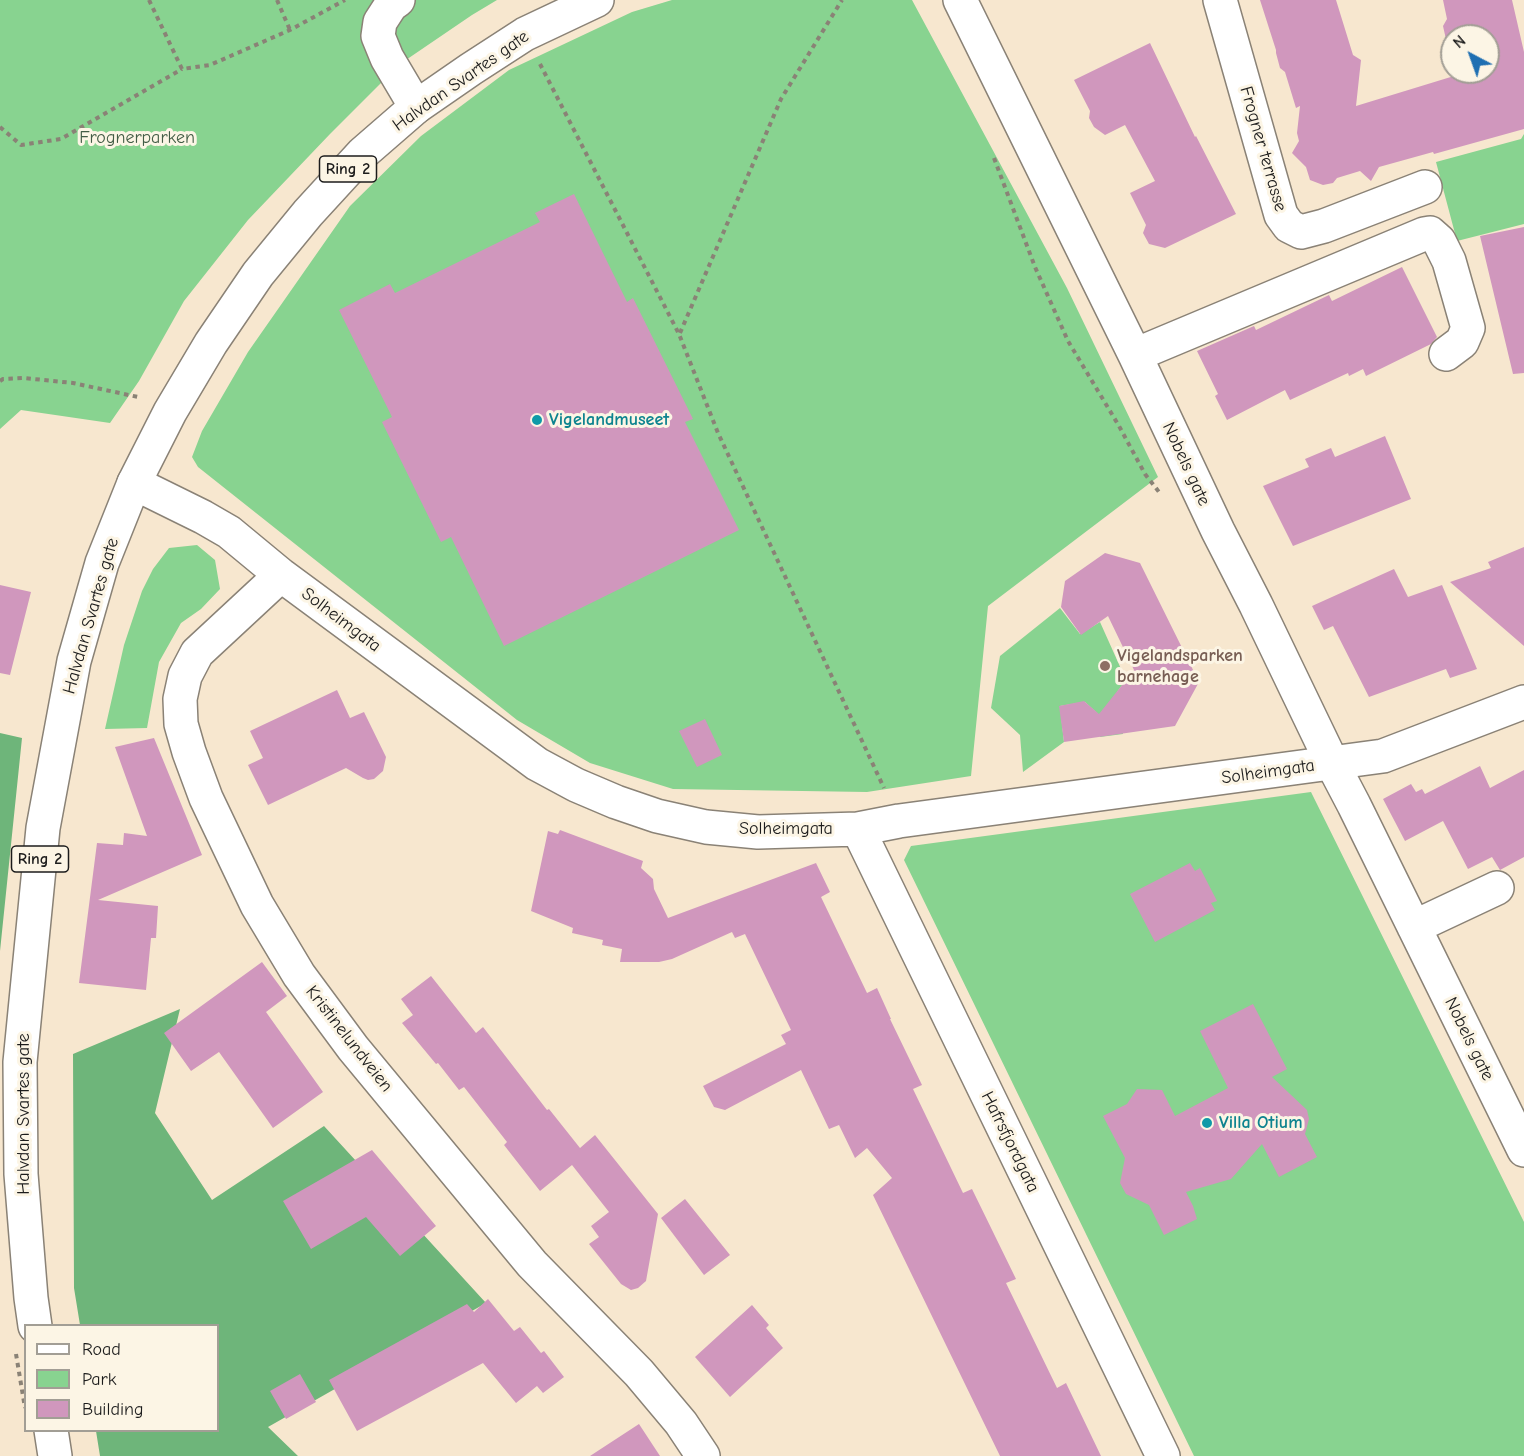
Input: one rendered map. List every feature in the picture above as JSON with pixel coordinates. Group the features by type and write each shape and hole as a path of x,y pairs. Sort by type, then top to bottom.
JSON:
{"street":[{"path":"398,0 391,5 380,22 378,36 387,58 416,107"},
{"name":"Halvdan Svartes gate","path":"35,1324 21,1174 20,1062 43,828 75,661 102,563 134,483 170,412 211,343 258,274 308,213 363,153 416,107 471,69 525,34 597,0"},
{"name":"Nobels gate","path":"960,0 1135,355 1218,531 1524,1150"},
{"name":"Frogner terrasse","path":"1220,0 1281,215 1289,226 1301,232 1324,226 1425,187"},
{"path":"1135,355 1430,233 1439,241 1449,261 1468,328 1462,342 1446,354"},
{"name":"Solheimgata","path":"134,483 229,532 281,575 537,764 576,785 616,802 657,816 706,827 758,831 858,829 899,821 1383,756 1524,702"},
{"name":"Kristinelundveien","path":"281,575 197,653 185,676 180,699 181,724 195,770 256,905 299,975 353,1048 532,1264 639,1373 681,1423 703,1456"},
{"name":"Hafrsfjordgata","path":"858,829 1163,1456"},
{"path":"1414,927 1497,888"},
{"path":"51,1432 55,1456"}],"path":[{"path":"149,0 182,69"},
{"path":"277,0 290,30"},
{"path":"0,127 21,145 61,139 182,69 210,65 290,30 345,0"},
{"path":"679,334 781,99 842,0"},
{"path":"540,63 679,334 718,433 899,821"},
{"path":"994,158 1035,267 1068,341 1119,426 1144,474 1165,499"},
{"path":"0,381 24,378 73,383 139,397"}],"green space":[{"name":"Frognerparken","path":"0,0 497,0 400,64 248,220 184,301 139,381 110,423 21,410 0,429"},
{"path":"672,0 912,0 1067,288 1158,477 988,606 971,776 867,792 673,789 590,763 517,720 198,467 192,457 202,431 248,352 350,206 421,136 509,70 632,12"},
{"path":"1524,134 1524,224 1457,241 1436,162 1521,139"},
{"path":"197,545 215,560 220,589 201,609 181,623 159,662 147,728 105,729 124,645 142,591 153,569 169,548"},
{"path":"1060,608 1080,634 1100,622 1126,680 1117,692 1123,734 1100,737 1098,714 1085,702 1060,706 1064,742 1023,772 1020,735 991,708 1000,656"},
{"path":"0,733 22,738 0,951"},
{"path":"1311,792 1524,1222 1524,1456 1194,1456 904,860 911,846"},
{"path":"180,1009 155,1113 212,1200 324,1126 486,1303 268,1427 298,1456 100,1456 96,1432 219,1432 219,1324 80,1324 74,1288 73,1054"}],"building":[{"path":"1260,0 1336,0 1353,55 1361,60 1356,106 1440,80 1440,84 1500,84 1500,24 1444,24 1447,19 1443,0 1512,0 1524,52 1524,129 1379,167 1371,181 1360,171 1323,185 1310,180 1306,167 1292,153 1299,141 1297,133 1300,106 1296,108 1285,72 1280,68"},
{"path":"1150,43 1195,137 1236,214 1165,248 1149,244 1143,233 1146,225 1130,193 1155,181 1125,125 1105,135 1094,127 1089,118 1090,111 1074,80"},
{"name":"Vigelandmuseet","path":"574,194 627,302 633,298 693,419 685,422 739,530 504,646 451,537 441,542 382,422 392,417 339,310 390,284 395,293 540,222 535,213"},
{"path":"1524,227 1524,373 1513,374 1480,236"},
{"path":"1402,267 1437,337 1431,344 1366,376 1363,369 1349,376 1348,373 1290,400 1285,390 1227,420 1215,396 1218,394 1197,351 1254,326 1256,330 1329,295 1332,301"},
{"path":"1385,436 1411,499 1293,546 1263,486 1309,467 1305,459 1331,448 1335,457"},
{"path":"1524,547 1524,646 1450,582 1491,568 1488,562"},
{"path":"1105,553 1140,563 1199,682 1175,726 1064,742 1059,706 1084,701 1099,714 1134,670 1108,616 1081,635 1061,607 1065,581"},
{"path":"1394,569 1408,597 1442,585 1477,669 1450,678 1446,669 1369,697 1333,626 1324,630 1312,606"},
{"path":"0,585 31,592 10,675 0,673"},
{"path":"337,690 350,718 364,712 386,757 383,771 374,779 368,780 346,768 268,805 248,765 263,758 250,731"},
{"path":"705,719 722,755 697,767 679,731"},
{"path":"154,738 202,855 98,900 158,906 156,938 151,938 146,990 79,983 97,843 123,845 124,833 147,836 115,747"},
{"path":"1480,766 1490,788 1524,770 1524,857 1500,870 1492,857 1468,869 1443,821 1405,841 1383,799 1411,784 1416,792 1422,789 1425,794"},
{"path":"560,830 643,861 641,868 653,879 654,889 668,918 816,863 830,892 821,897 867,993 877,988 922,1085 913,1089 963,1193 972,1189 1016,1279 1006,1283 1057,1388 1066,1383 1101,1456 1000,1456 873,1195 892,1178 867,1148 855,1158 839,1125 829,1129 801,1070 725,1110 714,1107 703,1086 786,1044 781,1035 791,1030 745,934 735,938 732,932 672,959 659,962 620,962 622,949 602,945 603,940 572,933 573,928 531,911 548,831 558,834"},
{"path":"1190,863 1195,871 1200,868 1217,901 1211,903 1215,910 1155,942 1130,894"},
{"path":"262,962 287,996 266,1012 323,1092 273,1128 219,1052 191,1071 164,1033"},
{"path":"431,976 476,1033 483,1027 547,1110 549,1109 580,1148 595,1135 658,1214 646,1281 638,1288 631,1290 621,1284 589,1244 599,1237 591,1226 609,1212 572,1165 540,1191 504,1145 507,1142 464,1087 459,1090 402,1023 413,1015 401,999"},
{"name":"Villa Otium","path":"1253,1004 1287,1069 1272,1077 1307,1110 1309,1119 1305,1134 1317,1157 1279,1177 1262,1144 1231,1179 1186,1192 1197,1219 1164,1235 1149,1205 1126,1194 1120,1183 1125,1158 1103,1116 1127,1104 1137,1089 1162,1090 1175,1116 1228,1088 1200,1031"},
{"path":"372,1150 436,1226 400,1256 366,1217 311,1249 283,1201"},
{"path":"685,1199 730,1255 704,1275 661,1218"},
{"path":"488,1299 514,1331 520,1327 541,1353 544,1351 564,1377 543,1393 537,1386 516,1403 483,1363 357,1431 329,1380 467,1304 474,1312"},
{"path":"752,1305 769,1325 766,1328 783,1348 730,1397 695,1357"},
{"path":"300,1374 316,1402 286,1419 270,1391"},
{"path":"639,1424 660,1456 590,1456"}],"place":[{"name":"Vigelandmuseet","path":"537,420"},
{"name":"Vigelandsparken barnehage","path":"1105,666"},
{"name":"Villa Otium","path":"1207,1123"}]}
